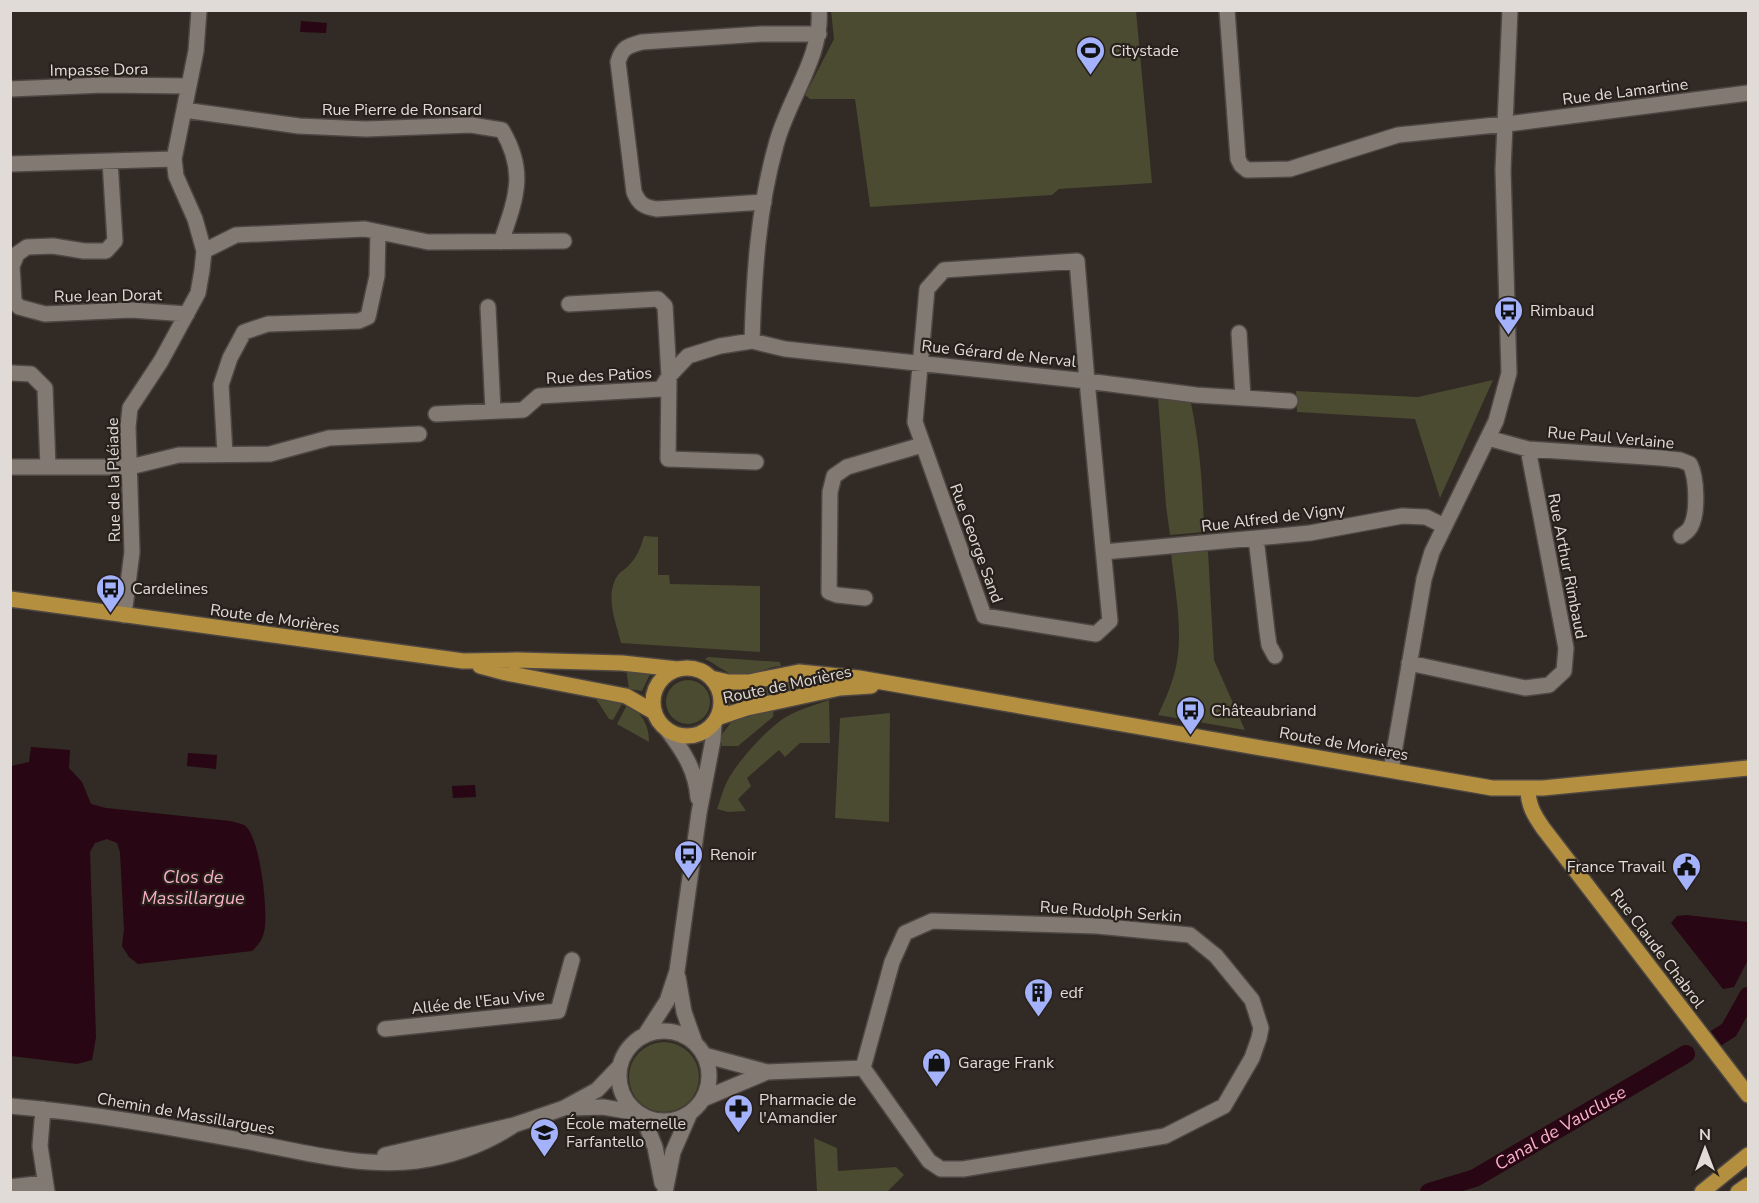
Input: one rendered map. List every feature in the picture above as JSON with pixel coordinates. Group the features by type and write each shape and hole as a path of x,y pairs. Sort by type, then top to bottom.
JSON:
{"main road":[{"name":"Route de Morières","path":"10,599 463,661 506,673 626,696 654,712"},
{"name":"Route de Morières","path":"463,661 622,663 677,669"},
{"path":"677,669 695,669 711,678 721,697 720,708 715,720 698,734 678,735 660,723 652,702 654,691 660,681 677,669"},
{"name":"Route de Morières","path":"711,678 728,682 749,682 799,672 859,678 1492,788 1528,789 1749,768"},
{"name":"Route de Morières","path":"715,720 747,708 840,688 901,686"},
{"name":"Rue Claude Chabrol","path":"1528,789 1528,800 1542,828 1749,1095"},
{"path":"1702,1192 1749,1155"},
{"path":"1738,1192 1749,1185"}],"street":[{"name":"Rue de la Pléiade","path":"124,615 132,552 128,427 130,408 161,361 198,293 204,251 195,219 176,176 174,159 196,51 200,24 199,10"},
{"path":"752,340 754,269 764,202 776,143 819,34 819,10"},
{"name":"Rue de Lamartine","path":"1227,10 1238,159 1247,170 1308,165 1398,135 1749,93"},
{"path":"1391,770 1424,579 1432,552 1488,438 1504,396 1509,373 1504,216 1510,10"},
{"path":"764,202 657,209 645,207 638,201 634,192 631,169 618,62 620,55 628,46 642,42 761,34 819,34"},
{"name":"Impasse Dora","path":"10,89 104,85 188,86"},
{"name":"Rue Pierre de Ronsard","path":"184,110 299,126 366,129 471,125 502,129 513,148 518,177 513,206 501,242"},
{"path":"10,164 174,159"},
{"name":"Rue Jean Dorat","path":"110,161 115,241 106,251 84,251 53,246 27,247 17,254 12,266 14,301 19,307 45,314 131,310 187,314"},
{"path":"204,251 236,235 365,229 428,242 564,241"},
{"path":"225,454 221,386 230,358 244,332 268,324 359,321 368,317 377,276 378,232"},
{"name":"Rue George Sand","path":"1077,261 1110,621 1096,634 984,616 915,422 921,363 927,289 944,270 1077,261"},
{"name":"Rue des Patios","path":"569,304 658,299 665,306 669,376 668,459 756,462"},
{"path":"488,307 493,411"},
{"path":"1239,333 1243,398"},
{"name":"Rue Gérard de Nerval","path":"752,340 786,349 1087,381 1184,394 1290,401"},
{"name":"Rue des Patios","path":"436,414 523,410 539,396 661,389 669,376 688,356 720,346 752,340"},
{"path":"12,373 31,374 45,388 48,467"},
{"path":"10,467 130,467 180,455 270,454 329,438 419,434"},
{"name":"Rue Paul Verlaine","path":"1488,438 1528,449 1661,458 1680,460 1690,464 1693,471 1696,513 1690,529 1681,536"},
{"path":"865,598 829,592 830,492 834,476 847,467 922,445"},
{"name":"Rue Arthur Rimbaud","path":"1409,663 1525,688 1549,685 1564,671 1566,648 1528,449"},
{"name":"Rue Alfred de Vigny","path":"1104,552 1310,533 1415,515 1426,516 1444,526"},
{"path":"1256,538 1269,645 1275,656"},
{"path":"690,1113 666,1121 654,1120 640,1114 628,1104 619,1079 620,1066 628,1049 645,1035 667,1001 677,971 699,813 715,720"},
{"path":"669,731 692,768 697,785 699,813"},
{"name":"Rue Rudolph Serkin","path":"932,921 1098,926 1190,935 1216,956 1252,1000 1261,1028 1260,1038 1252,1058 1224,1106 1165,1136 963,1169 941,1169 929,1161 863,1068 891,962 905,933 932,921"},
{"name":"Allée de l'Eau Vive","path":"385,1029 558,1011 572,960"},
{"path":"677,971 684,1012 709,1077 703,1099"},
{"path":"645,1035 658,1031 671,1031 684,1036 699,1049 767,1072"},
{"name":"Chemin de Massillargues","path":"10,1106 136,1121 356,1160 398,1153 514,1125 564,1108 597,1090 620,1066"},
{"path":"664,1192 673,1152 690,1113 703,1099 767,1072 863,1068"},
{"name":"Chemin de Massillargues","path":"564,1108 590,1106 640,1114"},
{"path":"10,1186 46,1188 40,1146 44,1109"},
{"path":"640,1114 657,1155 664,1192"}],"green space":[{"path":"831,11 1136,11 1152,183 1059,189 1052,195 870,207 855,99 810,99 805,95 834,39"},
{"path":"1493,380 1440,498 1415,419 1297,412 1296,391 1418,397"},
{"path":"1158,398 1191,403 1197,435 1204,532 1170,535"},
{"path":"644,536 658,537 658,575 669,575 670,584 760,586 760,652 621,643 612,609 612,591 618,575 636,555"},
{"path":"1208,551 1214,660 1245,730 1158,715 1174,675 1179,646 1171,553"},
{"path":"708,657 780,662 781,666 738,675 729,673 705,659"},
{"path":"626,668 651,672 642,691 629,689"},
{"path":"778,679 827,679 832,684 738,705 736,689"},
{"path":"688,680 697,681 704,686 709,693 709,711 704,718 697,723 688,724 679,723 672,718 667,711 666,702 667,693 672,686 679,681"},
{"path":"594,696 623,702 613,720 609,719"},
{"path":"829,700 830,743 800,743 785,757 779,750 747,778 751,786 738,799 746,811 728,812 717,809 733,771 763,736 791,714"},
{"path":"628,703 644,720 649,742 617,724"},
{"path":"774,709 773,717 738,746 722,746 720,737 732,721"},
{"path":"890,713 889,822 835,818 840,718"},
{"path":"664,1042 677,1045 689,1052 696,1064 699,1077 696,1090 689,1102 677,1109 664,1112 651,1109 639,1102 632,1090 629,1077 632,1064 639,1052 651,1045"},
{"path":"814,1138 837,1148 838,1171 896,1167 904,1175 887,1192 817,1192"}],"water":[{"path":"301,21 327,23 326,33 300,32"},
{"name":"Clos de Massillargue","path":"31,747 70,750 69,768 82,782 91,804 106,808 230,821 244,825 250,831 255,843 262,875 265,909 264,932 258,945 252,951 138,964 129,957 122,946 124,929 120,852 117,843 107,839 95,843 90,852 96,1037 92,1060 77,1064 11,1056 11,766 29,762"},
{"path":"188,753 217,755 216,769 187,766"},
{"path":"475,785 476,797 453,798 452,786"},
{"path":"1677,916 1748,922 1748,960 1734,987 1723,989 1671,923"}],"waterway":[{"name":"Canal de Vaucluse","path":"1715,1039 1729,1030 1748,996"},
{"name":"Canal de Vaucluse","path":"1429,1192 1475,1178 1686,1054"}],"place":[{"name":"Citystade","path":"1090,76"},
{"name":"Rimbaud","path":"1509,336"},
{"name":"Cardelines","path":"111,614"},
{"name":"Châteaubriand","path":"1190,736"},
{"name":"Renoir","path":"689,880"},
{"name":"France Travail","path":"1687,892"},
{"name":"edf","path":"1039,1018"},
{"name":"Garage Frank","path":"937,1088"},
{"name":"Pharmacie de l'Amandier","path":"738,1134"},
{"name":"École maternelle Farfantello","path":"545,1158"}]}
